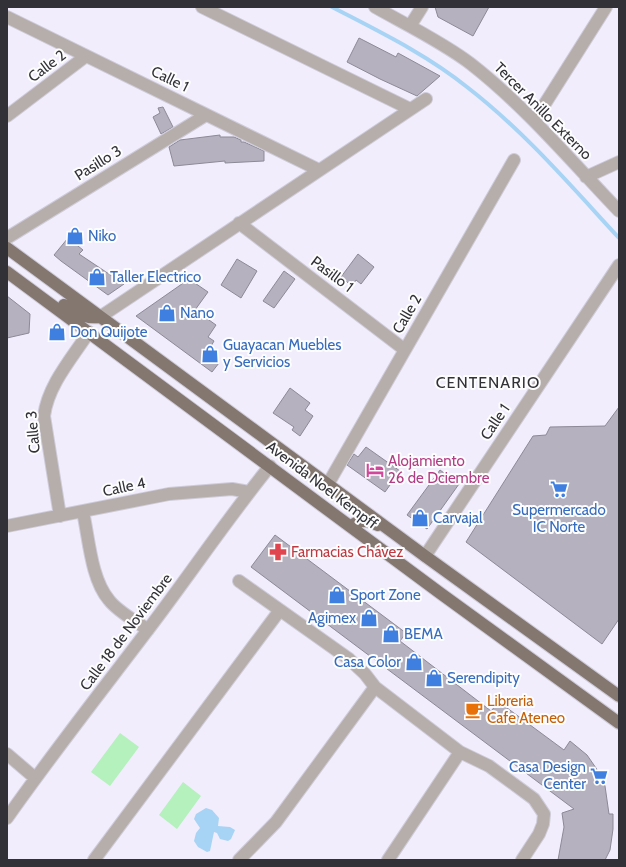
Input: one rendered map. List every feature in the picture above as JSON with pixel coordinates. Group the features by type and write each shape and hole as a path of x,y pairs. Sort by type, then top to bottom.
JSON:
{"main road":[{"name":"Avenida Noel Kempff","path":"7,248 425,556 619,696"},
{"name":"Avenida Noel Kempff","path":"10,274 274,468 440,593 619,722"},
{"path":"10,274 29,279 73,311 91,318 100,317"},
{"path":"89,332 96,330 115,334 190,389 207,394"},
{"path":"274,468 287,474 312,491 320,491 328,484"},
{"path":"350,526 358,521 368,520 402,538"}],"street":[{"path":"202,7 410,109"},
{"name":"Tercer Anillo Externo","path":"375,7 410,26 470,63 508,95 619,212"},
{"path":"410,26 422,7"},
{"path":"534,121 606,7"},
{"name":"Calle 1","path":"7,18 319,170"},
{"name":"Calle 2","path":"7,116 86,56"},
{"path":"100,317 426,99"},
{"name":"Pasillo 3","path":"7,238 206,115"},
{"name":"Calle 2","path":"328,484 514,160"},
{"path":"586,177 619,162"},
{"name":"Pasillo 1","path":"239,223 405,350"},
{"name":"Calle 1","path":"425,556 619,265"},
{"name":"Calle 3","path":"60,516 44,416 50,392 89,332"},
{"name":"Calle 18 de Noviembre","path":"7,818 35,778 148,630 249,492 274,468"},
{"name":"Calle 4","path":"7,526 169,494 232,489 249,492"},
{"path":"84,512 97,579 102,591 110,602 148,630"},
{"path":"239,581 349,659 375,687 460,752 489,766 534,799 544,814 543,824 539,834 522,860"},
{"path":"94,860 280,610"},
{"path":"239,860 276,822 375,687"},
{"path":"388,860 460,752"},
{"path":"7,754 35,778"}],"green space":[{"path":"120,733 139,747 110,786 91,772"},
{"path":"183,782 201,796 177,829 159,815"}],"water":[{"path":"206,808 212,810 219,818 218,826 230,827 235,830 231,839 228,841 220,839 217,833 214,832 210,851 207,852 198,847 194,841 196,833 200,828 194,819 196,814"}],"building":[{"path":"435,7 489,7 473,36 438,17"},
{"path":"359,38 396,57 398,53 440,76 417,96 380,79 347,62"},
{"path":"163,107 173,127 161,134 153,117 160,113 158,108"},
{"path":"220,135 220,137 234,137 241,140 241,142 264,151 264,161 225,163 225,161 174,166 169,147 180,140"},
{"path":"68,238 83,250 79,254 124,284 108,295 61,261 54,255"},
{"path":"358,254 374,267 361,284 356,280 352,286 341,277"},
{"path":"237,259 257,271 241,298 221,285"},
{"path":"284,271 295,279 274,308 263,301"},
{"path":"189,279 208,292 195,310 216,325 208,337 214,341 206,355 219,363 212,372 136,316"},
{"path":"7,296 30,314 29,333 7,338"},
{"path":"290,388 310,403 305,410 313,416 300,436 292,430 294,427 273,413"},
{"name":"Supermercado IC Norte","path":"619,407 619,619 602,644 466,542 533,436 546,435 550,427 605,426"},
{"name":"Alojamiento 26 de Dciembre","path":"366,447 400,471 385,492 347,465 354,454 358,457"},
{"path":"440,470 459,484 427,529 407,515"},
{"path":"275,535 406,633 400,641 491,711 499,702 564,750 570,741 587,755 596,768 605,786 609,814 613,814 613,829 610,850 605,860 558,860 564,827 562,813 574,809 251,567"}],"waterway":[{"path":"332,7 384,34 435,64 467,87 527,140 619,238"}],"place":[{"name":"Niko","path":"75,236"},
{"name":"Taller Electrico","path":"97,277"},
{"name":"Nano","path":"167,313"},
{"name":"Don Quijote","path":"57,332"},
{"name":"Guayacan Muebles y Servicios","path":"210,354"},
{"name":"Alojamiento 26 de Dciembre","path":"375,470"},
{"name":"Supermercado IC Norte","path":"559,489"},
{"name":"Carvajal","path":"420,518"},
{"name":"Farmacias Chávez","path":"278,552"},
{"name":"Sport Zone","path":"337,595"},
{"name":"Agimex","path":"369,618"},
{"name":"BEMA","path":"391,634"},
{"name":"Casa Color","path":"414,662"},
{"name":"Serendipity","path":"434,678"},
{"name":"Libreria Cafe Ateneo","path":"474,710"},
{"name":"Casa Design Center","path":"599,776"}],"district":[{"name":"CENTENARIO","path":"488,382"}]}
